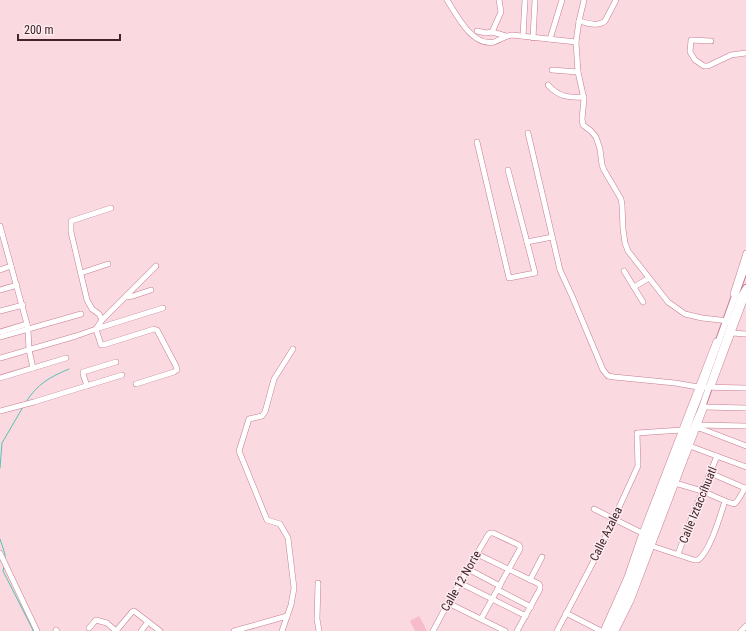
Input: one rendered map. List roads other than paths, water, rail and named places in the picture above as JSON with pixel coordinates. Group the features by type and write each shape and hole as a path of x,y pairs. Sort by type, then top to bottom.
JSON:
{"main road":[{"path":"740,271 746,262"},
{"path":"612,631 630,591 705,387 746,266"},
{"path":"727,321 746,289"},
{"path":"608,631 705,387"}],"street":[{"path":"447,0 465,27 470,33 481,41 494,42 512,34 533,38 576,42"},
{"path":"492,32 501,12 499,0"},
{"path":"523,36 525,0"},
{"path":"533,38 535,0"},
{"path":"550,39 562,0"},
{"path":"584,0 576,42 578,72 584,96 582,119 583,125 596,137 604,170 621,200 623,229 628,252 668,302 685,314 727,321 746,253"},
{"path":"579,21 598,25 602,23 605,21 616,0"},
{"path":"477,32 492,32 506,36"},
{"path":"711,40 691,40 690,52 695,60 704,66 708,66 731,55 746,53"},
{"path":"552,70 578,72"},
{"path":"548,85 558,94 566,97 574,98 584,96"},
{"path":"528,133 560,270 603,370 608,376 705,387 746,388"},
{"path":"477,142 509,278 535,273 508,170"},
{"path":"102,320 99,314 92,310 87,300 71,232 71,221 111,208"},
{"path":"0,228 28,326 29,350 33,368"},
{"path":"527,242 552,237"},
{"path":"0,249 6,247"},
{"path":"81,273 108,264"},
{"path":"0,270 11,266"},
{"path":"96,329 102,320 156,266"},
{"path":"624,271 643,302"},
{"path":"633,286 648,276"},
{"path":"0,290 17,285"},
{"path":"566,613 602,631 627,577 642,533 682,430 732,333 745,298 746,289"},
{"path":"126,297 151,290"},
{"path":"0,311 22,305"},
{"path":"0,358 76,336 163,308"},
{"path":"0,332 81,314"},
{"path":"0,337 28,326"},
{"path":"96,329 101,345 154,329 157,330 177,370 136,384"},
{"path":"732,333 746,334"},
{"path":"282,631 291,605 294,588 288,538 280,524 267,520 239,451 249,419 262,416 265,412 274,379 293,349"},
{"path":"0,378 66,358"},
{"path":"87,386 83,374 84,372 116,362"},
{"path":"0,411 122,375"},
{"path":"616,631 631,602 689,446 698,427 705,407 705,387"},
{"path":"705,407 746,408"},
{"path":"698,427 746,426"},
{"path":"698,427 746,446"},
{"name":"Calle Azalea","path":"557,631 614,518 638,466 637,433 682,430"},
{"path":"689,446 746,467"},
{"name":"Calle Iztaccíhuatl","path":"678,554 717,456"},
{"path":"675,483 734,504 738,501 746,488 710,473"},
{"path":"652,546 694,560 701,559 708,546 725,501"},
{"path":"594,509 642,533"},
{"name":"Calle 12 Norte","path":"433,631 490,533 519,545 520,549 509,570"},
{"path":"0,552 37,631"},
{"path":"477,554 539,584 540,589 518,631"},
{"path":"530,580 542,557"},
{"path":"468,569 531,607"},
{"path":"482,619 509,570"},
{"path":"318,583 316,619 319,631"},
{"path":"460,583 526,616"},
{"path":"448,603 504,631"},
{"path":"89,628 96,620 106,623 116,631 134,611 160,631"},
{"path":"234,631 244,630 287,616"},
{"path":"141,631 148,622"},
{"path":"741,631 746,626"}],"waterway":[{"path":"26,402 35,390 44,382 69,369"},
{"path":"0,468 2,443 23,407"},
{"path":"0,539 5,558"},
{"path":"4,567 3,571 33,631"}]}
